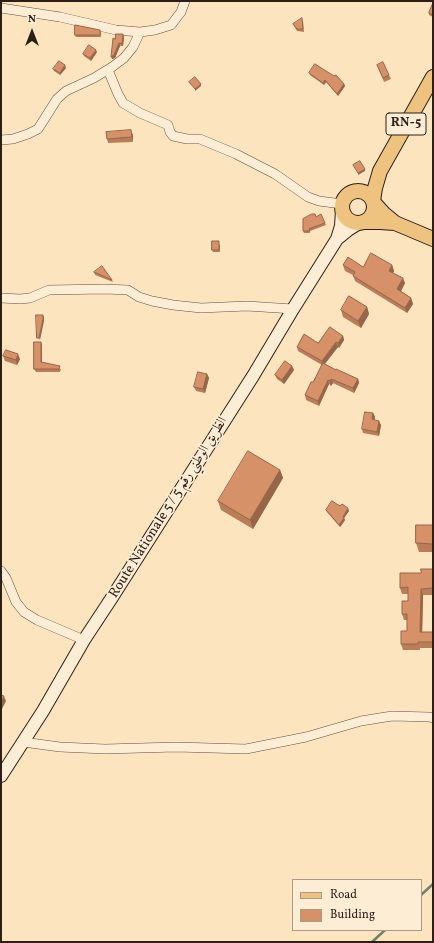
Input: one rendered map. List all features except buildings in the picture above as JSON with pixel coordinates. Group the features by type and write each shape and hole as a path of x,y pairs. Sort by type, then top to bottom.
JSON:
{"main road":[{"name":"RN-5","path":"373,202 374,188 380,170 433,77"},
{"name":"RN-5","path":"352,192 380,170"},
{"path":"338,239 345,197 352,192 358,191 364,192 369,196 384,214 396,223 433,239"},
{"path":"338,239 348,230 371,217 373,212 373,202"},
{"path":"342,208 344,216 354,223 396,223"},
{"name":"Route Nationale 5 / الطريق الوطني رقم 5","path":"1,776 43,711 84,640 116,593 253,376 293,308 338,239"}],"street":[{"path":"1,8 60,17 116,30 140,32 155,30 171,25 181,12 185,1"},
{"path":"1,140 13,139 38,129 57,99 66,91 94,78 124,58 133,47 140,32"},
{"path":"108,70 123,102 140,113 168,126 173,136 200,139 236,154 275,174 308,197 342,208"},
{"path":"1,298 30,298 49,290 105,289 128,290 139,297 152,301 201,308 247,306 293,308"},
{"path":"1,571 6,578 16,602 24,612 37,620 84,640"},
{"path":"23,742 60,747 105,749 176,747 246,748 306,737 361,721 392,716 433,718"}],"waterway":[{"path":"422,894 433,884"},
{"path":"372,942 384,931"}]}
